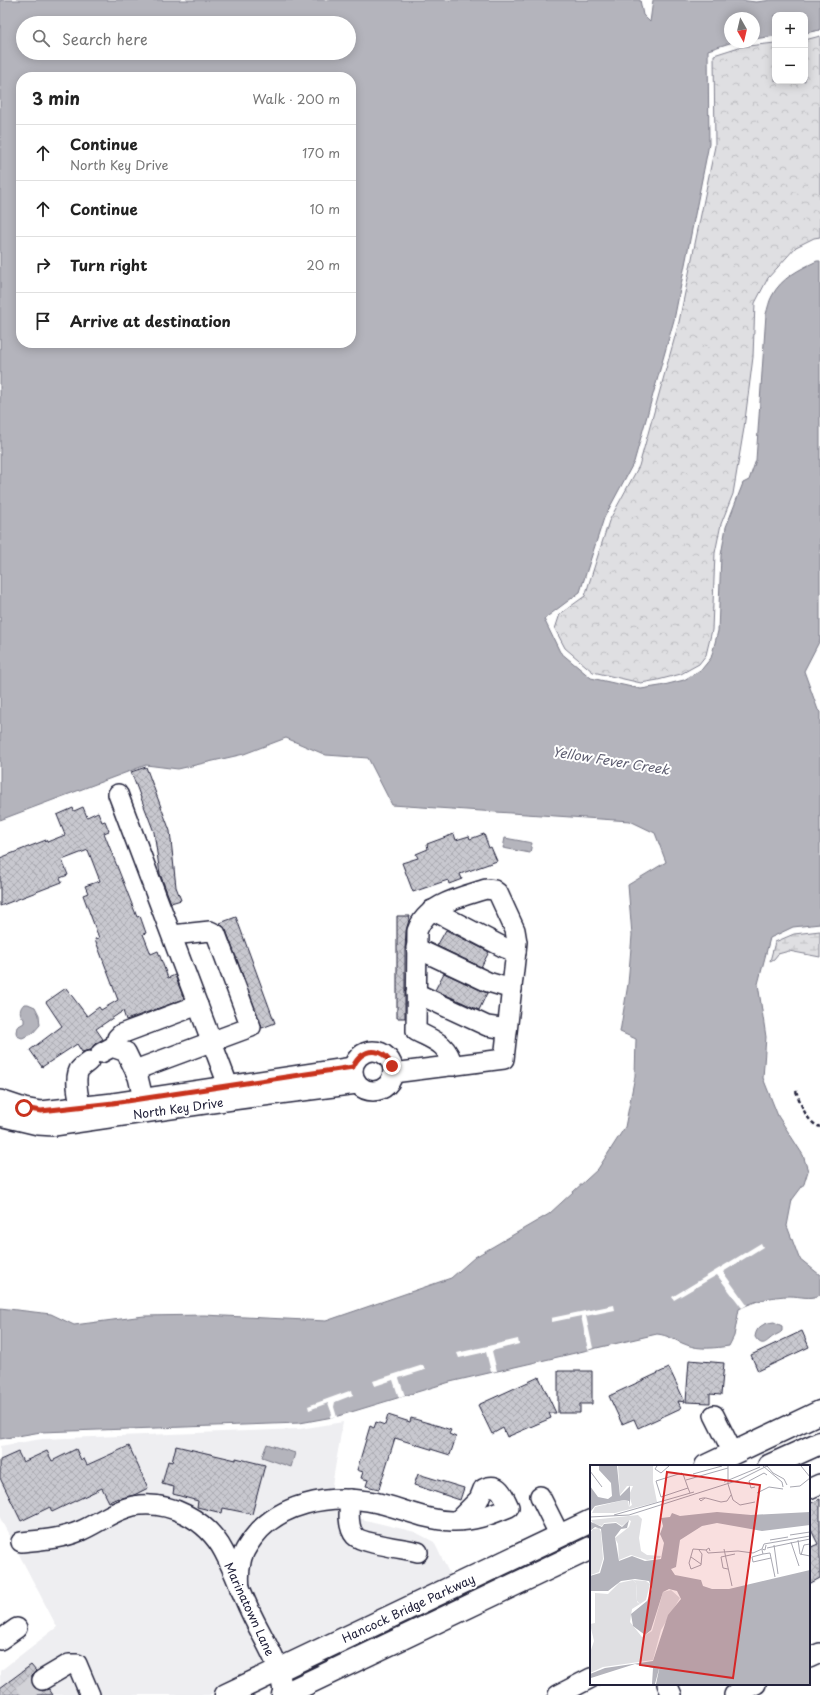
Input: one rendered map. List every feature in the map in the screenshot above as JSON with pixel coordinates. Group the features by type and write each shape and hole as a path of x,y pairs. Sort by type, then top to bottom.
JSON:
{"main road":[{"path":"708,1465 820,1412"},
{"path":"771,1465 820,1443"},
{"name":"Hancock Bridge Parkway","path":"226,1695 590,1521"},
{"name":"Hancock Bridge Parkway","path":"284,1695 590,1548"}],"street":[{"path":"118,794 230,1092"},
{"path":"393,1073 453,1066 493,1061 502,1028 511,950 508,916 498,893 494,890 486,890 468,895 440,905 420,921 417,931 416,1031 442,1045 448,1051 453,1066"},
{"path":"432,910 511,950"},
{"path":"135,1070 251,1027 216,934 210,931 172,935"},
{"path":"416,948 488,982 506,988"},
{"path":"416,993 487,1026 502,1028"},
{"path":"82,1114 77,1077 79,1070 108,1043 198,1005"},
{"path":"108,1043 126,1052 135,1070 144,1105"},
{"path":"370,1051 385,1055 392,1066 393,1073 387,1085 376,1091 369,1091 355,1075 357,1059 362,1054 370,1051"},
{"name":"North Key Drive","path":"0,1100 24,1108 41,1111 82,1114 355,1075"},
{"name":"North Key Drive","path":"0,1116 38,1125 54,1126 82,1114"},
{"path":"714,1415 733,1453"},
{"path":"810,1489 820,1484"},
{"path":"540,1496 560,1536"},
{"path":"350,1499 348,1513 351,1527 355,1536 363,1541 418,1552"},
{"path":"240,1589 239,1575 241,1561 246,1548 264,1524 284,1512 313,1502 350,1499 369,1501 437,1520 457,1521"},
{"name":"Marinatown Lane","path":"21,1542 46,1540 64,1536 81,1530 130,1507 149,1504 168,1507 185,1514 208,1531 222,1549 278,1670 284,1695"},
{"name":"Marinatown Lane","path":"222,1549 232,1552 246,1548"},
{"path":"0,1640 17,1628"},
{"path":"810,1658 820,1653"},
{"path":"42,1680 69,1664 77,1664 90,1695"},
{"path":"558,1695 590,1679"},
{"path":"667,1685 672,1695"},
{"path":"734,1695 754,1685"}],"path":[{"path":"796,1091 805,1112 814,1125 820,1127"}],"shaded area":[{"path":"343,1422 331,1491 349,1516 415,1532 434,1542 452,1579 209,1695 0,1695 0,1671 57,1627 0,1518 0,1446 42,1439 300,1429"}],"green space":[{"path":"820,36 820,237 814,238 796,247 768,278 755,303 753,357 744,428 733,494 721,524 715,553 712,630 706,655 699,664 681,674 641,683 593,672 565,648 555,629 560,614 585,596 609,521 639,466 679,322 715,146 714,55 736,48 760,48 760,45 772,43 772,84 808,84 808,39"},
{"path":"820,931 820,957 789,951 778,954 770,961 775,942 794,934"}],"water":[{"name":"Yellow Fever Creek","path":"0,0 640,0 643,15 650,22 653,0 739,0 756,2 772,0 820,0 820,30 808,32 808,12 772,12 772,36 760,38 760,12 724,12 724,45 708,50 709,144 674,320 634,462 604,518 580,592 544,619 560,652 591,678 641,689 660,686 684,680 702,669 711,658 718,631 721,555 726,527 743,483 749,480 756,460 766,314 771,298 780,284 798,271 817,261 820,261 820,640 804,671 820,712 820,924 793,927 770,938 758,984 766,1037 763,1078 778,1116 803,1155 808,1171 804,1184 792,1200 787,1226 799,1258 820,1275 820,1295 809,1298 783,1296 770,1298 757,1301 739,1309 734,1336 729,1346 697,1348 657,1334 450,1382 338,1416 300,1423 41,1432 0,1439 0,1308 51,1314 74,1325 144,1316 204,1315 326,1321 451,1278 475,1257 549,1214 598,1169 625,1127 635,1076 636,1039 620,1032 628,984 632,935 628,885 666,862 655,833 630,821 392,805 368,758 326,755 286,738 244,754 178,769 146,765 0,820"},
{"path":"505,838 532,843 530,853 503,848"},
{"path":"24,1004 35,1007 39,1015 40,1025 32,1034 22,1038 17,1036 16,1032 17,1027 24,1023 24,1019 20,1012"},
{"path":"774,1322 782,1326 782,1331 764,1343 760,1343 755,1337 757,1330 764,1324"},
{"path":"267,1444 295,1453 291,1467 262,1457"}],"pier":[{"path":"761,1243 763,1247 723,1272 747,1305 742,1308 717,1275 674,1300 672,1297"},
{"path":"614,1305 615,1310 586,1316 593,1348 588,1350 581,1316 552,1322 551,1318"},
{"path":"518,1339 519,1344 492,1351 497,1371 491,1372 486,1352 459,1358 457,1353"},
{"path":"423,1365 425,1370 399,1378 405,1396 399,1398 393,1380 375,1386 373,1381"},
{"path":"352,1390 353,1395 335,1402 334,1407 337,1417 330,1418 332,1414 328,1403 309,1410 308,1406"}],"building":[{"path":"146,767 170,831 176,887 181,900 171,903 160,874 154,832 131,772"},
{"path":"83,807 87,817 98,812 102,822 105,821 109,831 104,833 137,917 140,916 146,933 143,934 151,954 158,951 168,978 175,975 184,999 126,1020 123,1011 96,1029 103,1039 95,1044 91,1050 82,1052 77,1044 42,1067 30,1050 62,1026 46,1002 66,988 87,1016 99,1007 101,1010 118,1000 95,939 99,938 83,895 88,893 85,886 100,881 88,850 62,860 68,875 60,878 62,882 0,906 0,858 46,840 47,842 65,835 57,815 73,808 74,811"},
{"path":"454,834 456,840 469,836 470,839 484,834 489,848 491,847 497,861 460,874 462,879 449,884 448,880 413,892 402,863 418,858 416,854 428,849 427,844"},
{"path":"397,916 410,916 406,931 405,949 405,1018 397,1018"},
{"path":"236,917 275,1023 262,1028 226,930 220,923"},
{"path":"446,930 489,952 481,967 437,946"},
{"path":"444,973 487,993 479,1010 435,990"},
{"path":"802,1331 809,1347 758,1371 751,1355"},
{"path":"689,1360 724,1363 721,1395 710,1394 710,1403 686,1402"},
{"path":"669,1368 685,1402 678,1401 681,1408 638,1428 634,1419 622,1424 609,1396"},
{"path":"558,1371 592,1371 592,1404 580,1404 580,1413 558,1413"},
{"path":"539,1377 556,1413 549,1413 551,1418 507,1437 503,1428 492,1434 478,1405"},
{"path":"388,1415 410,1422 411,1418 439,1426 451,1430 449,1434 456,1437 450,1455 395,1438 379,1489 366,1486 368,1480 361,1478 363,1472 357,1470 370,1426 374,1428 376,1422 385,1425"},
{"path":"129,1446 148,1488 134,1495 118,1498 109,1502 102,1488 52,1512 50,1507 21,1521 0,1478 0,1460 18,1452 23,1462 47,1451 52,1461 76,1449 81,1460 84,1459 87,1465"},
{"path":"176,1446 265,1465 252,1514 223,1508 222,1513 197,1507 198,1501 173,1494 174,1487 162,1484 168,1461 172,1462"},
{"path":"418,1474 464,1488 460,1500 414,1485"},
{"path":"820,1499 820,1578 810,1583 810,1548 818,1544 810,1528 810,1504"},
{"path":"31,1665 36,1671 32,1675 31,1680 33,1686 37,1690 42,1691 49,1689 53,1695 0,1695 0,1688"}],"tunnel":[{"path":"21,1695 42,1680"}],"route":[{"path":"24,1108 41,1111 113,1103 228,1084 259,1081 353,1067 357,1059 362,1054 370,1051 385,1055 392,1066"}]}
